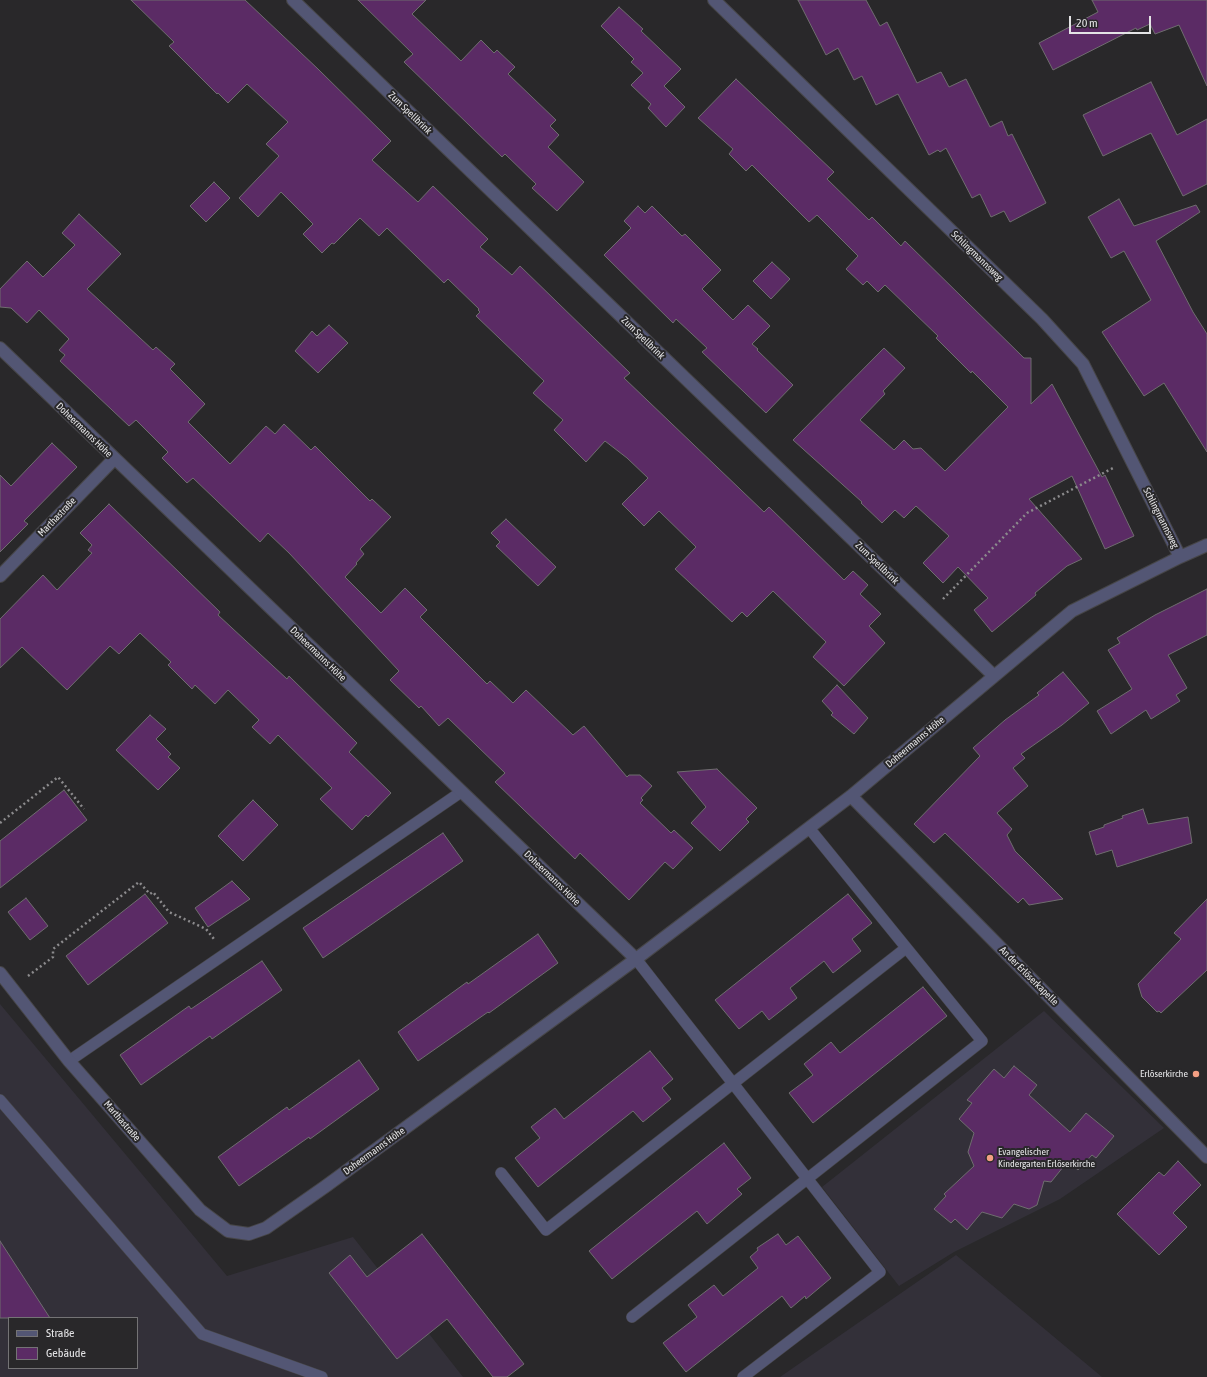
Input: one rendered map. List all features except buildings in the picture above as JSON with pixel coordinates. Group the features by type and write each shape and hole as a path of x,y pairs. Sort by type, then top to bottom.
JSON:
{"street":[{"name":"Zum Spellbrink","path":"293,0 994,676"},
{"name":"Schlingmannsweg","path":"714,0 1042,319 1083,364 1180,557"},
{"name":"Doheermanns Höhe","path":"0,348 636,959"},
{"name":"Marthastraße","path":"0,576 114,459"},
{"name":"Doheermanns Höhe","path":"266,1228 326,1186 636,959 851,796 1072,611 1207,545"},
{"name":"An der Erlöserkapelle","path":"851,796 1207,1157"},
{"name":"Marthastraße","path":"0,972 69,1061 200,1210 228,1231 249,1234 266,1228"}],"lane":[{"path":"69,1061 461,792"},
{"path":"632,1317 982,1041 809,828"},
{"path":"501,1172 546,1230 906,948"},
{"path":"636,959 880,1272 743,1377"},
{"path":"0,1100 202,1334 322,1377"}],"path":[{"path":"929,614 1027,513 1130,459"},
{"path":"0,823 58,777 84,809"},
{"path":"12,988 53,957 54,950 139,882 150,894 153,892 169,912 206,929 225,954"}],"shaded area":[{"path":"0,1004 227,1276 353,1237 463,1377 0,1377"},
{"name":"Evangelischer Kindergarten Erlöserkirche","path":"1044,1011 1164,1128 1060,1199 954,1252 899,1286 822,1187"},
{"path":"956,1255 1102,1377 780,1377"}],"place":[{"name":"Erlöserkirche","path":"1196,1074"},
{"name":"Evangelischer Kindergarten Erlöserkirche","path":"990,1158"}]}
